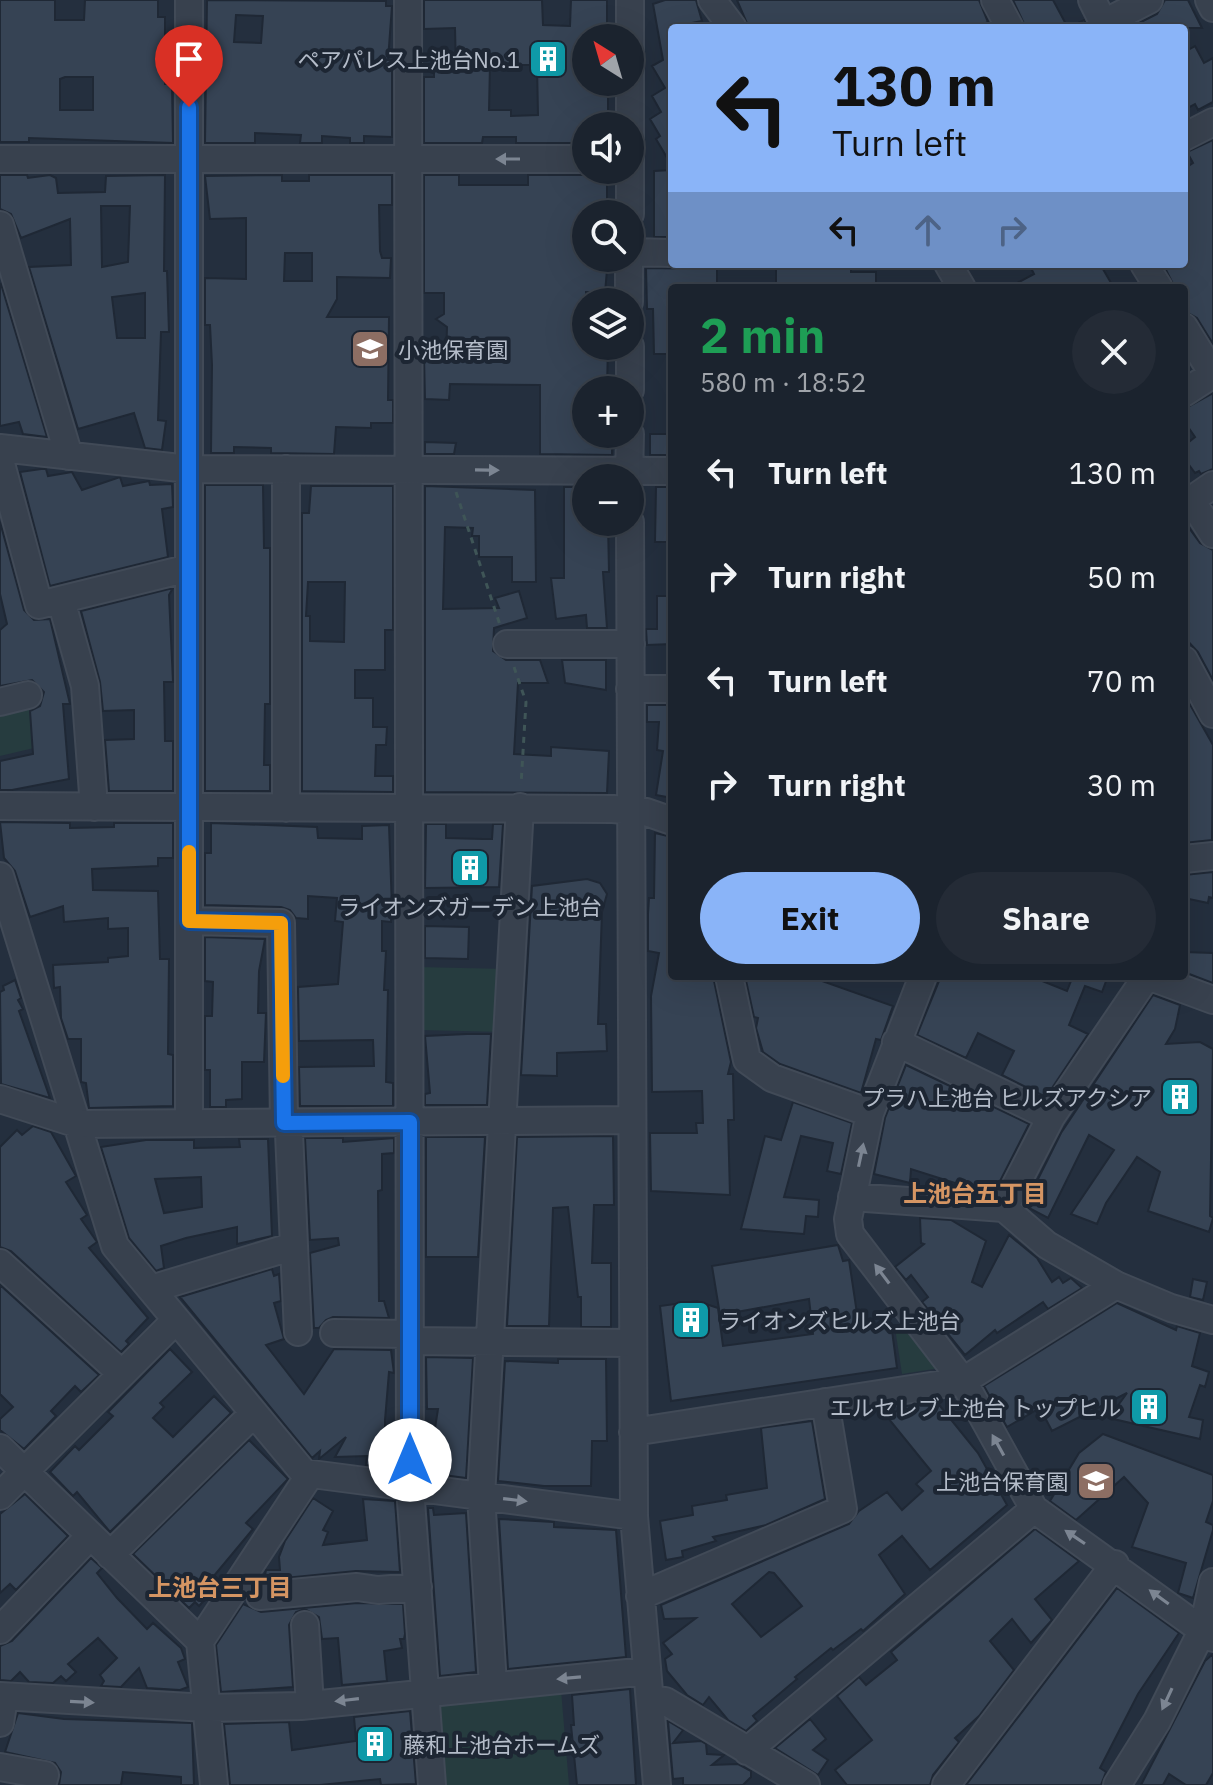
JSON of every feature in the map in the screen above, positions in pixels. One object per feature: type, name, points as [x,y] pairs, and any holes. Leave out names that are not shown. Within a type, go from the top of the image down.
[{"type":"street","points":[[189,0],[189,1123]]},
{"type":"street","points":[[408,0],[410,1488],[432,1785]]},
{"type":"street","points":[[630,0],[630,112]]},
{"type":"street","points":[[712,0],[730,24]]},
{"type":"street","points":[[995,0],[1008,24]]},
{"type":"street","points":[[1101,17],[1149,0]]},
{"type":"street","points":[[1209,0],[1213,8]]},
{"type":"street","points":[[1188,135],[1213,122]]},
{"type":"street","points":[[0,159],[572,159]]},
{"type":"street","points":[[0,225],[69,456]]},
{"type":"street","points":[[644,254],[668,253]]},
{"type":"street","points":[[1188,333],[1211,365],[1188,389]]},
{"type":"street","points":[[0,448],[189,469],[409,469],[572,473]]},
{"type":"street","points":[[0,460],[39,605],[189,568]]},
{"type":"street","points":[[286,469],[286,808]]},
{"type":"street","points":[[644,474],[668,471]]},
{"type":"street","points":[[1196,497],[1213,534]]},
{"type":"street","points":[[630,536],[630,1120],[634,1516],[657,1785]]},
{"type":"street","points":[[61,600],[85,686],[94,807]]},
{"type":"street","points":[[507,644],[631,644]]},
{"type":"street","points":[[1191,687],[1213,714]]},
{"type":"street","points":[[630,689],[668,689]]},
{"type":"street","points":[[0,702],[28,695]]},
{"type":"street","points":[[0,806],[520,807],[629,810],[668,820]]},
{"type":"street","points":[[493,1685],[481,1496],[520,807]]},
{"type":"street","points":[[1188,859],[1213,856]]},
{"type":"street","points":[[0,876],[115,1246],[309,1476],[634,1516]]},
{"type":"street","points":[[189,921],[281,923],[284,1123],[289,1133],[298,1332]]},
{"type":"street","points":[[730,980],[747,1060],[772,1078],[870,1113]]},
{"type":"street","points":[[921,980],[870,1113],[848,1219],[850,1234],[963,1381],[1034,1509],[1115,1564],[1208,1634]]},
{"type":"street","points":[[1004,1208],[1051,1117],[1144,980]]},
{"type":"street","points":[[1158,980],[1213,1000]]},
{"type":"street","points":[[896,1042],[1051,1117]]},
{"type":"street","points":[[0,1099],[78,1124],[630,1120]]},
{"type":"street","points":[[852,1197],[1004,1208],[1047,1245],[1116,1285],[1171,1308],[1213,1320]]},
{"type":"street","points":[[151,1289],[294,1246]]},
{"type":"street","points":[[0,1263],[122,1374]]},
{"type":"street","points":[[633,1432],[963,1381],[1116,1285]]},
{"type":"street","points":[[0,1496],[176,1320]]},
{"type":"street","points":[[334,1333],[490,1342],[632,1343]]},
{"type":"street","points":[[640,1596],[843,1509],[825,1402]]},
{"type":"street","points":[[110,1555],[254,1413]]},
{"type":"street","points":[[0,1448],[200,1641]]},
{"type":"street","points":[[214,1785],[200,1641],[309,1476]]},
{"type":"street","points":[[747,1751],[1034,1509]]},
{"type":"street","points":[[0,1630],[90,1536]]},
{"type":"street","points":[[946,1785],[1115,1564]]},
{"type":"street","points":[[1123,1783],[1208,1634],[1213,1582]]},
{"type":"street","points":[[260,1596],[357,1587],[378,1590],[418,1587]]},
{"type":"street","points":[[305,1625],[310,1705]]},
{"type":"street","points":[[1,1706],[207,1708],[310,1705],[647,1671]]},
{"type":"street","points":[[650,1700],[665,1701],[806,1785]]},
{"type":"street","points":[[0,1767],[45,1775],[42,1785]]},
{"type":"green space","points":[[31,701],[34,748],[0,756],[0,709]]},
{"type":"green space","points":[[417,967],[507,969],[504,1032],[418,1030]]},
{"type":"green space","points":[[904,1322],[940,1368],[902,1374],[895,1328]]},
{"type":"green space","points":[[561,1690],[569,1785],[441,1785],[434,1704]]},
{"type":"building","points":[[0,0],[55,0],[55,20],[84,20],[85,0],[158,0],[158,17],[165,17],[165,84],[172,84],[173,143],[29,138],[29,142],[0,142]],"holes":[[[93,77],[93,110],[60,110],[60,79]]]},
{"type":"building","points":[[207,0],[386,1],[386,6],[392,6],[388,60],[392,60],[392,137],[364,136],[364,143],[350,143],[350,138],[322,136],[322,143],[300,143],[301,135],[255,133],[255,143],[205,143]],"holes":[[[236,15],[263,16],[261,43],[234,42]]]},
{"type":"building","points":[[424,0],[542,0],[543,25],[570,26],[571,0],[607,0],[607,24],[572,24],[572,96],[608,96],[608,112],[572,112],[572,143],[516,143],[516,137],[483,137],[482,143],[424,143],[424,77],[434,77],[434,70],[456,70],[455,28],[424,29]],"holes":[[[490,65],[537,65],[538,115],[511,116],[511,110],[489,110]]]},
{"type":"building","points":[[665,0],[696,0],[702,21],[668,24],[668,159],[656,139],[660,136],[650,119],[661,112],[652,96],[665,88],[652,66],[663,60],[653,4]]},
{"type":"building","points":[[737,0],[979,0],[988,22],[983,24],[747,24]]},
{"type":"building","points":[[1013,0],[1053,0],[1066,24],[1024,24]]},
{"type":"building","points":[[1165,0],[1188,0],[1202,28],[1188,28],[1188,24],[1137,24],[1157,14]]},
{"type":"building","points":[[1195,46],[1204,63],[1213,58],[1213,102],[1198,110],[1195,104],[1188,108],[1188,50]]},
{"type":"building","points":[[1213,140],[1213,344],[1197,318],[1188,313],[1188,284],[1173,284],[1165,268],[1188,268],[1188,166],[1193,163],[1188,152]]},
{"type":"building","points":[[668,170],[668,237],[654,237],[654,171]]},
{"type":"building","points":[[0,175],[27,175],[28,178],[50,175],[56,178],[58,193],[105,192],[106,176],[165,175],[164,271],[167,271],[169,332],[161,332],[158,420],[166,421],[162,450],[145,448],[134,413],[78,429],[29,267],[71,265],[70,219],[21,238],[11,214],[0,209]],"holes":[[[101,206],[130,206],[128,262],[102,267]],[[145,293],[145,338],[117,338],[112,297]]]},
{"type":"building","points":[[282,175],[282,181],[309,181],[309,175],[392,175],[392,205],[379,205],[380,251],[382,258],[391,258],[390,278],[337,277],[337,299],[327,317],[389,317],[388,400],[393,400],[393,423],[371,423],[371,428],[336,427],[334,454],[271,453],[271,448],[234,447],[234,453],[211,453],[212,365],[210,325],[205,325],[205,278],[246,279],[246,218],[210,219],[205,176]],"holes":[[[285,253],[312,253],[312,281],[284,281]]]},
{"type":"building","points":[[424,175],[459,175],[459,185],[528,185],[528,175],[572,175],[572,184],[607,184],[607,200],[572,200],[572,272],[607,272],[605,288],[572,288],[572,360],[608,360],[607,376],[572,376],[572,448],[612,448],[612,455],[540,454],[540,385],[450,384],[449,400],[425,399],[424,357],[446,358],[447,327],[436,319],[444,314],[444,293],[424,293]]},
{"type":"building","points":[[646,268],[717,269],[717,284],[668,284],[668,354],[654,354],[653,309],[647,309]]},
{"type":"building","points":[[776,268],[851,268],[851,272],[876,272],[876,284],[776,284]]},
{"type":"building","points":[[1031,268],[1102,268],[1112,284],[1015,284],[1034,274]]},
{"type":"building","points":[[0,285],[47,437],[23,434],[19,422],[0,426]]},
{"type":"building","points":[[1213,393],[1213,469],[1201,474],[1199,471],[1195,473],[1188,463],[1188,443],[1195,437],[1188,427],[1188,407]]},
{"type":"building","points":[[650,434],[668,434],[668,455],[650,455]]},
{"type":"building","points":[[425,442],[456,443],[454,454],[425,454]]},
{"type":"building","points":[[46,469],[48,476],[72,472],[82,490],[120,477],[123,486],[149,481],[150,485],[172,484],[173,507],[162,509],[168,557],[50,586],[20,472]]},
{"type":"building","points":[[205,485],[263,485],[264,548],[270,548],[270,704],[265,704],[264,765],[270,765],[270,791],[205,791]]},
{"type":"building","points":[[311,486],[393,486],[393,630],[385,630],[385,670],[355,670],[355,698],[373,698],[373,727],[387,727],[386,745],[376,745],[375,776],[393,776],[393,792],[302,791],[302,513],[309,513]],"holes":[[[308,582],[345,582],[344,642],[310,641],[310,616],[306,616]]]},
{"type":"building","points":[[425,486],[535,490],[536,582],[512,582],[512,557],[479,557],[479,536],[472,536],[473,528],[445,527],[443,609],[499,608],[495,598],[519,591],[527,618],[494,628],[493,651],[506,660],[540,660],[548,683],[518,683],[514,754],[551,756],[551,747],[609,751],[607,793],[425,792]]},
{"type":"building","points":[[564,487],[572,487],[572,536],[608,536],[609,572],[603,572],[607,628],[587,628],[586,615],[556,619],[551,578],[564,578]]},
{"type":"building","points":[[656,487],[668,487],[668,542],[655,542]]},
{"type":"building","points":[[0,522],[24,610],[34,620],[50,619],[70,704],[63,704],[69,779],[12,790],[0,790],[0,761],[33,754],[30,711],[40,706],[44,692],[32,680],[0,686],[0,630],[7,624],[0,594]]},
{"type":"building","points":[[1188,526],[1200,543],[1213,550],[1213,680],[1198,652],[1188,641]]},
{"type":"building","points":[[173,588],[169,595],[173,682],[164,682],[165,741],[173,741],[173,791],[109,791],[105,740],[134,739],[134,710],[103,711],[100,682],[81,611]]},
{"type":"building","points":[[657,596],[668,596],[668,644],[647,645],[646,629],[657,629]]},
{"type":"building","points":[[562,660],[606,660],[606,690],[565,683]]},
{"type":"building","points":[[1188,701],[1213,745],[1212,840],[1188,843]]},
{"type":"building","points":[[647,705],[668,705],[668,797],[656,795],[663,751],[657,750],[659,722],[647,722]]},
{"type":"building","points":[[0,822],[70,823],[70,828],[114,827],[114,823],[173,823],[173,858],[158,858],[158,866],[92,869],[93,890],[158,891],[160,959],[169,959],[168,1054],[173,1055],[173,1106],[89,1108],[86,1083],[81,1082],[81,1039],[68,1039],[61,1018],[60,987],[54,988],[53,965],[108,962],[108,958],[128,956],[128,928],[108,929],[108,918],[64,922],[63,906],[30,917],[15,871],[4,858]]},
{"type":"building","points":[[211,823],[317,827],[318,838],[362,839],[362,826],[389,825],[392,908],[391,922],[382,921],[382,951],[386,951],[384,990],[388,990],[386,1082],[393,1083],[393,1106],[300,1106],[299,1067],[374,1066],[373,1040],[299,1041],[298,987],[338,984],[343,922],[335,921],[337,898],[308,896],[308,919],[296,918],[290,910],[281,907],[205,905],[205,853],[211,853]]},
{"type":"building","name":"ライオンズガーデン上池台","points":[[426,824],[446,824],[446,838],[492,839],[493,824],[503,824],[499,887],[425,888]]},
{"type":"building","points":[[655,833],[668,836],[668,980],[714,980],[731,1062],[728,1074],[733,1074],[734,1120],[728,1120],[730,1195],[651,1191],[650,1133],[697,1133],[696,1123],[703,1123],[702,1091],[652,1092],[651,996],[659,953],[648,951],[648,914],[649,898],[654,898]]},
{"type":"building","points":[[1213,872],[1213,898],[1209,897],[1208,903],[1188,899],[1188,875]]},
{"type":"building","points":[[587,879],[600,883],[607,894],[602,912],[598,1024],[606,1024],[607,1051],[557,1053],[557,1076],[521,1075],[532,886]]},
{"type":"building","points":[[425,926],[469,927],[468,959],[425,958]]},
{"type":"building","points":[[205,937],[265,939],[259,971],[258,1013],[266,1013],[264,1062],[242,1062],[242,1099],[226,1100],[226,1107],[210,1107],[210,1070],[205,1070],[205,1016],[212,1016],[213,982],[205,981]]},
{"type":"building","points":[[1188,952],[1213,953],[1213,983],[1188,974]]},
{"type":"building","points":[[15,980],[21,998],[18,1000],[23,1009],[19,1011],[50,1098],[1,1084],[0,992],[4,990],[3,986]]},
{"type":"building","points":[[746,980],[819,980],[893,1006],[881,1040],[876,1039],[861,1093],[780,1064],[763,1052],[756,1028],[758,1018],[754,1017]]},
{"type":"building","points":[[939,980],[1042,980],[1067,991],[1069,980],[1106,980],[1102,992],[1085,986],[1069,1025],[1088,1034],[1046,1097],[1002,1075],[1014,1051],[978,1033],[966,1058],[917,1035]]},
{"type":"building","points":[[1153,995],[1180,1005],[1175,1029],[1166,1044],[1200,1042],[1213,1049],[1210,1216],[1213,1218],[1209,1232],[1148,1211],[1160,1172],[1137,1157],[1106,1203],[1097,1224],[1071,1214],[1114,1150],[1089,1135],[1048,1218],[1027,1207],[1025,1205],[1061,1133]]},
{"type":"building","points":[[491,1034],[487,1105],[425,1105],[425,1094],[430,1093],[425,1036]]},
{"type":"building","points":[[906,1065],[1029,1124],[995,1191],[977,1190],[911,1169],[910,1183],[874,1174],[885,1118]]},
{"type":"building","points":[[793,1102],[852,1123],[841,1174],[827,1171],[833,1143],[801,1136],[784,1197],[819,1200],[818,1217],[806,1216],[804,1234],[741,1229],[765,1136],[781,1140]]},
{"type":"building","points":[[33,1126],[51,1132],[76,1176],[66,1182],[87,1215],[81,1219],[97,1242],[89,1248],[148,1318],[126,1341],[129,1344],[121,1352],[11,1251],[0,1247],[0,1147],[17,1130],[22,1135]]},
{"type":"building","points":[[613,1136],[614,1205],[594,1205],[592,1263],[611,1263],[611,1327],[581,1327],[581,1297],[578,1297],[568,1207],[553,1208],[549,1326],[507,1326],[517,1137]]},
{"type":"building","points":[[426,1137],[485,1137],[478,1257],[426,1257]]},
{"type":"building","points":[[305,1138],[343,1138],[343,1142],[394,1138],[394,1153],[382,1154],[382,1190],[378,1191],[379,1301],[384,1301],[389,1318],[333,1317],[319,1328],[314,1328],[310,1253],[339,1245],[338,1238],[310,1240]]},
{"type":"building","points":[[239,1139],[268,1139],[272,1236],[237,1244],[237,1227],[186,1238],[161,1246],[164,1268],[156,1271],[129,1238],[101,1147],[146,1140],[194,1140],[194,1148],[240,1147]],"holes":[[[201,1177],[202,1207],[164,1213],[155,1179]]]},
{"type":"building","points":[[920,1218],[951,1220],[986,1241],[972,1282],[982,1287],[1009,1235],[1037,1258],[1052,1282],[1059,1277],[1063,1283],[1071,1278],[1082,1288],[1048,1309],[1043,1302],[997,1333],[995,1330],[965,1355],[922,1302],[928,1297],[911,1275],[906,1280],[895,1267],[924,1244],[921,1243]]},
{"type":"building","name":"ライオンズヒルズ上池台","points":[[838,1245],[843,1261],[849,1260],[859,1327],[891,1323],[897,1368],[671,1401],[660,1306],[697,1301],[718,1308],[723,1346],[813,1334],[809,1299],[720,1315],[712,1266]]},
{"type":"building","points":[[272,1269],[274,1276],[279,1274],[281,1301],[274,1303],[284,1339],[266,1345],[304,1394],[334,1349],[391,1350],[394,1373],[389,1372],[385,1441],[394,1442],[391,1468],[366,1465],[367,1456],[335,1457],[346,1437],[319,1459],[320,1451],[312,1458],[180,1297]]},
{"type":"building","points":[[1193,1279],[1207,1282],[1203,1300],[1190,1297]]},
{"type":"building","points":[[0,1285],[99,1375],[81,1392],[75,1386],[51,1411],[56,1416],[24,1449],[0,1430],[0,1419],[13,1407],[0,1394]]},
{"type":"building","points":[[1117,1303],[1176,1330],[1177,1326],[1200,1333],[1192,1366],[1209,1372],[1205,1387],[1200,1385],[1189,1417],[1203,1420],[1200,1439],[1109,1418],[1127,1393],[1052,1431],[1040,1408],[1007,1427],[984,1386]]},
{"type":"building","points":[[170,1349],[192,1372],[160,1403],[164,1407],[153,1418],[173,1437],[214,1396],[231,1413],[110,1532],[77,1492],[73,1496],[50,1472],[75,1446],[79,1450],[113,1416],[108,1412]]},
{"type":"building","points":[[426,1357],[473,1358],[466,1478],[428,1473],[438,1409],[427,1409]]},
{"type":"building","points":[[558,1359],[606,1359],[607,1441],[592,1441],[591,1486],[544,1486],[498,1481],[505,1361],[558,1363]]},
{"type":"building","points":[[936,1401],[978,1453],[1007,1505],[930,1570],[902,1536],[879,1555],[905,1594],[863,1631],[861,1629],[833,1650],[831,1648],[795,1677],[797,1679],[753,1716],[757,1721],[746,1731],[728,1720],[709,1697],[703,1705],[687,1695],[667,1671],[665,1659],[672,1654],[663,1643],[696,1618],[664,1619],[661,1605],[849,1524],[859,1511],[887,1492],[902,1510],[923,1491],[916,1484],[931,1471],[888,1418],[902,1407]],"holes":[[[769,1572],[774,1573],[802,1606],[761,1637],[732,1604]]]},
{"type":"building","points":[[812,1421],[825,1499],[766,1525],[713,1537],[716,1541],[682,1551],[683,1557],[666,1560],[660,1521],[693,1515],[692,1506],[727,1500],[726,1495],[767,1488],[761,1428]]},
{"type":"building","points":[[1103,1434],[1213,1475],[1213,1501],[1206,1522],[1213,1525],[1213,1530],[1193,1598],[1178,1593],[1186,1563],[1132,1547],[1148,1503],[1124,1477],[1076,1520],[1050,1501],[1079,1453]]},
{"type":"building","points":[[249,1440],[288,1479],[246,1523],[253,1529],[203,1589],[209,1595],[199,1606],[195,1602],[189,1608],[133,1554]]},
{"type":"building","points":[[25,1494],[68,1536],[16,1590],[10,1584],[0,1593],[0,1514]]},
{"type":"building","points":[[313,1498],[333,1511],[323,1530],[328,1532],[323,1545],[367,1540],[363,1499],[395,1501],[400,1572],[356,1571],[264,1580],[266,1570],[280,1570],[279,1557],[285,1541]]},
{"type":"building","points":[[428,1508],[433,1508],[434,1515],[466,1513],[476,1672],[440,1676]]},
{"type":"building","points":[[499,1519],[554,1522],[554,1527],[616,1530],[626,1657],[508,1669]]},
{"type":"building","points":[[1035,1529],[1079,1561],[1035,1599],[1052,1620],[1031,1643],[1012,1619],[990,1641],[1014,1670],[979,1716],[955,1738],[959,1742],[933,1775],[930,1785],[847,1785],[835,1770],[872,1740],[837,1696],[859,1677],[866,1685],[897,1660],[891,1652]]},
{"type":"building","points":[[91,1558],[102,1568],[97,1573],[147,1629],[153,1623],[181,1648],[185,1659],[178,1662],[188,1687],[180,1690],[147,1688],[139,1668],[121,1687],[101,1686],[104,1681],[100,1675],[117,1658],[98,1638],[68,1664],[76,1672],[66,1681],[61,1676],[53,1683],[29,1682],[20,1672],[11,1681],[0,1680],[0,1646],[12,1641]]},
{"type":"building","points":[[1117,1588],[1179,1633],[1138,1694],[1100,1768],[1106,1772],[1101,1785],[966,1785]]},
{"type":"building","points":[[357,1603],[403,1604],[405,1634],[404,1639],[400,1639],[402,1648],[384,1651],[387,1681],[342,1685],[338,1638],[322,1639],[319,1617],[305,1609],[296,1612],[289,1625],[293,1687],[221,1692],[216,1645],[243,1604],[261,1612]]},
{"type":"building","points":[[1213,1654],[1213,1773],[1206,1785],[1186,1785],[1169,1774],[1163,1785],[1141,1785],[1205,1661]]},
{"type":"building","points":[[630,1689],[636,1785],[577,1785],[571,1725],[574,1725],[572,1695]]},
{"type":"building","points":[[410,1711],[416,1784],[381,1785],[380,1779],[320,1785],[230,1785],[224,1724],[289,1722],[292,1750],[356,1741],[354,1717]]},
{"type":"building","points":[[18,1713],[64,1719],[192,1723],[194,1785],[181,1785],[181,1777],[123,1772],[121,1785],[59,1785],[61,1772],[55,1763],[5,1752]]},
{"type":"building","points":[[810,1719],[826,1739],[813,1750],[828,1760],[818,1775],[775,1748]]},
{"type":"building","points":[[668,1721],[683,1730],[673,1743],[701,1741],[706,1744],[707,1754],[724,1755],[712,1765],[738,1764],[751,1771],[751,1777],[743,1785],[683,1785],[683,1778],[673,1779]]},
{"type":"slow traffic","points":[[189,852],[189,921],[281,923],[283,1076]]},
{"type":"place","name":"ペアパレス上池台No.1","points":[[548,59]]},
{"type":"place","name":"小池保育園","points":[[370,349]]},
{"type":"place","name":"ライオンズガーデン上池台","points":[[470,868]]},
{"type":"place","name":"プラハ上池台 ヒルズアクシア","points":[[1180,1097]]},
{"type":"place","name":"ライオンズヒルズ上池台","points":[[691,1320]]},
{"type":"place","name":"エルセレブ上池台 トップヒル","points":[[1149,1407]]},
{"type":"place","name":"上池台保育園","points":[[1096,1481]]},
{"type":"place","name":"藤和上池台ホームズ","points":[[375,1744]]},
{"type":"district","name":"上池台五丁目","points":[[975,1193]]},
{"type":"district","name":"上池台三丁目","points":[[220,1587]]},
{"type":"route","points":[[189,107],[189,921],[281,923],[284,1123],[410,1122],[410,1460]]}]
